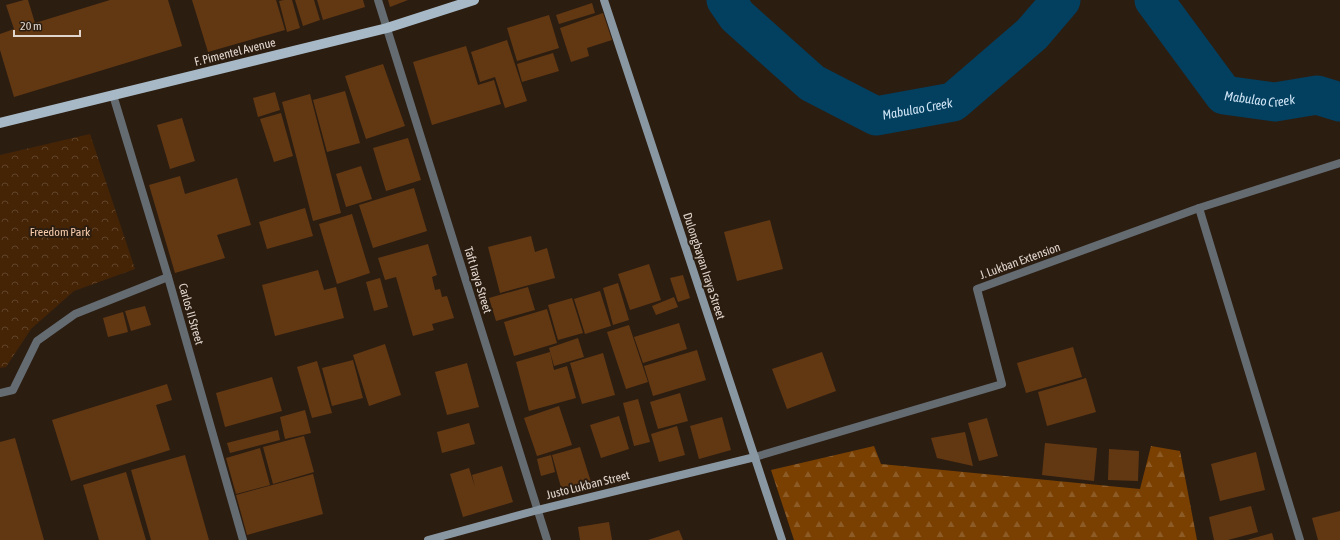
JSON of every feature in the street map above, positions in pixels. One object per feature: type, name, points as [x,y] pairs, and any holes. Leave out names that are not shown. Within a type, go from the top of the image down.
[{"type":"main road","name":"F. Pimentel Avenue","points":[[0,123],[387,28],[474,0]]},
{"type":"main road","name":"Dulongbayan Iraya Street","points":[[604,0],[782,540]]},
{"type":"main road","name":"Justo Lukban Street","points":[[428,540],[538,510],[754,457]]},
{"type":"street","name":"Taft Iraya Street","points":[[378,0],[547,540]]},
{"type":"street","name":"Carlos II Street","points":[[113,95],[168,277],[243,540]]},
{"type":"street","name":"J. Lukban Extension","points":[[754,457],[1002,384],[977,289],[1199,208],[1339,164]]},
{"type":"street","points":[[1199,208],[1300,540]]},
{"type":"street","points":[[0,393],[13,390],[37,341],[75,314],[168,277]]},
{"type":"green space","name":"Freedom Park","points":[[90,134],[135,269],[74,291],[31,329],[6,367],[0,368],[0,155]]},
{"type":"green space","points":[[874,446],[881,464],[1140,489],[1151,446],[1180,451],[1197,540],[794,540],[771,470]]},
{"type":"building","points":[[28,0],[35,23],[110,0],[168,0],[182,46],[14,97],[0,50],[0,34],[14,29],[6,5]]},
{"type":"building","points":[[192,0],[276,0],[285,30],[208,52]]},
{"type":"building","points":[[292,0],[300,28],[287,32],[279,1]]},
{"type":"building","points":[[295,0],[314,0],[320,20],[303,26]]},
{"type":"building","points":[[317,0],[363,0],[365,7],[323,20]]},
{"type":"building","points":[[388,0],[408,0],[390,7]]},
{"type":"building","points":[[592,3],[595,13],[559,24],[556,15]]},
{"type":"building","points":[[603,13],[612,40],[587,48],[589,56],[571,62],[560,28]]},
{"type":"building","points":[[549,15],[559,48],[517,61],[507,28]]},
{"type":"building","points":[[507,40],[527,101],[505,108],[495,77],[480,82],[471,52]]},
{"type":"building","points":[[466,46],[478,85],[494,80],[501,104],[432,125],[413,62]]},
{"type":"building","points":[[553,53],[559,71],[522,82],[517,64]]},
{"type":"building","points":[[383,64],[405,126],[366,139],[345,76]]},
{"type":"building","points":[[345,91],[360,143],[327,152],[313,100]]},
{"type":"building","points":[[275,92],[280,110],[258,117],[253,98]]},
{"type":"building","points":[[310,94],[341,213],[313,221],[282,102]]},
{"type":"building","points":[[281,113],[293,156],[274,162],[260,119]]},
{"type":"building","points":[[182,118],[195,161],[170,169],[157,125]]},
{"type":"building","points":[[408,138],[421,180],[386,191],[373,148]]},
{"type":"building","points":[[361,166],[372,199],[346,207],[336,174]]},
{"type":"building","points":[[180,176],[185,194],[237,178],[251,225],[217,235],[225,258],[175,273],[149,185]]},
{"type":"building","points":[[414,188],[427,231],[373,248],[359,205]]},
{"type":"building","points":[[305,208],[313,236],[267,249],[259,222]]},
{"type":"building","points":[[352,214],[370,273],[337,284],[319,224]]},
{"type":"building","points":[[770,220],[783,269],[737,281],[724,232]]},
{"type":"building","points":[[531,236],[535,252],[547,248],[555,278],[500,293],[488,247]]},
{"type":"building","points":[[428,244],[437,275],[432,277],[435,290],[440,289],[442,297],[447,296],[454,318],[432,324],[434,330],[413,336],[396,277],[385,280],[378,258]]},
{"type":"building","points":[[649,264],[661,300],[630,310],[618,274]]},
{"type":"building","points":[[318,270],[324,290],[336,287],[344,318],[275,336],[262,285]]},
{"type":"building","points":[[683,275],[690,298],[678,302],[670,278]]},
{"type":"building","points":[[380,278],[388,307],[374,311],[366,282]]},
{"type":"building","points":[[618,283],[629,320],[613,325],[603,288]]},
{"type":"building","points":[[528,287],[535,310],[496,321],[489,298]]},
{"type":"building","points":[[600,291],[611,326],[585,334],[574,299]]},
{"type":"building","points":[[674,297],[678,307],[656,315],[652,306]]},
{"type":"building","points":[[572,298],[583,333],[558,340],[548,305]]},
{"type":"building","points":[[145,306],[151,325],[131,331],[125,311]]},
{"type":"building","points":[[547,309],[557,343],[514,356],[504,322]]},
{"type":"building","points":[[123,312],[128,332],[108,337],[103,318]]},
{"type":"building","points":[[679,323],[687,349],[643,363],[634,337]]},
{"type":"building","points":[[629,325],[648,382],[626,389],[607,332]]},
{"type":"building","points":[[578,338],[584,357],[554,366],[549,348]]},
{"type":"building","points":[[385,344],[401,395],[369,406],[353,355]]},
{"type":"building","points":[[1073,347],[1082,377],[1026,393],[1017,363]]},
{"type":"building","points":[[697,350],[706,380],[653,396],[644,366]]},
{"type":"building","points":[[550,352],[554,370],[567,366],[576,398],[529,411],[516,362]]},
{"type":"building","points":[[822,352],[836,391],[787,409],[772,369]]},
{"type":"building","points":[[603,353],[615,395],[582,404],[570,363]]},
{"type":"building","points":[[353,360],[363,398],[332,406],[322,368]]},
{"type":"building","points":[[317,361],[332,413],[312,418],[297,367]]},
{"type":"building","points":[[467,363],[479,407],[447,415],[435,372]]},
{"type":"building","points":[[272,377],[282,411],[225,427],[216,393]]},
{"type":"building","points":[[1086,378],[1096,412],[1047,426],[1038,392]]},
{"type":"building","points":[[167,384],[172,400],[156,405],[170,450],[71,481],[52,420]]},
{"type":"building","points":[[680,393],[688,421],[658,429],[650,402]]},
{"type":"building","points":[[638,399],[650,442],[634,446],[623,403]]},
{"type":"building","points":[[559,406],[572,445],[537,456],[524,418]]},
{"type":"building","points":[[305,410],[311,433],[285,439],[280,417]]},
{"type":"building","points":[[619,416],[629,449],[601,458],[590,425]]},
{"type":"building","points":[[722,417],[731,450],[699,459],[690,426]]},
{"type":"building","points":[[987,418],[998,456],[979,461],[968,423]]},
{"type":"building","points":[[469,423],[475,444],[442,453],[437,432]]},
{"type":"building","points":[[677,426],[685,455],[659,462],[651,434]]},
{"type":"building","points":[[278,430],[280,440],[230,453],[227,443]]},
{"type":"building","points":[[965,432],[973,466],[937,458],[931,438]]},
{"type":"building","points":[[304,436],[314,472],[273,484],[263,447]]},
{"type":"building","points":[[15,438],[44,540],[0,540],[0,442]]},
{"type":"building","points":[[1045,443],[1097,448],[1094,481],[1042,475]]},
{"type":"building","points":[[580,447],[591,482],[562,491],[552,455]]},
{"type":"building","points":[[260,448],[270,485],[236,494],[226,458]]},
{"type":"building","points":[[1109,449],[1139,451],[1138,481],[1108,480]]},
{"type":"building","points":[[1256,452],[1265,490],[1220,501],[1211,464]]},
{"type":"building","points":[[185,455],[209,540],[151,540],[131,470]]},
{"type":"building","points":[[551,455],[555,472],[541,476],[537,459]]},
{"type":"building","points":[[502,466],[513,502],[463,517],[450,474],[469,468],[475,487],[472,475]]},
{"type":"building","points":[[126,472],[146,540],[99,540],[83,485]]},
{"type":"building","points":[[313,474],[323,514],[247,535],[236,495]]},
{"type":"building","points":[[1251,506],[1258,532],[1228,540],[1214,540],[1209,517]]},
{"type":"building","points":[[1340,511],[1340,540],[1318,540],[1312,518]]},
{"type":"building","points":[[609,522],[612,540],[580,540],[578,527]]},
{"type":"building","points":[[679,530],[683,540],[648,540]]},
{"type":"building","points":[[1272,533],[1274,540],[1247,540]]},
{"type":"waterway","name":"Mabulao Creek","points":[[726,0],[737,16],[812,83],[876,116],[953,102],[1032,34],[1061,0]]},
{"type":"waterway","name":"Mabulao Creek","points":[[1154,0],[1224,95],[1275,102],[1317,95],[1340,102]]}]
